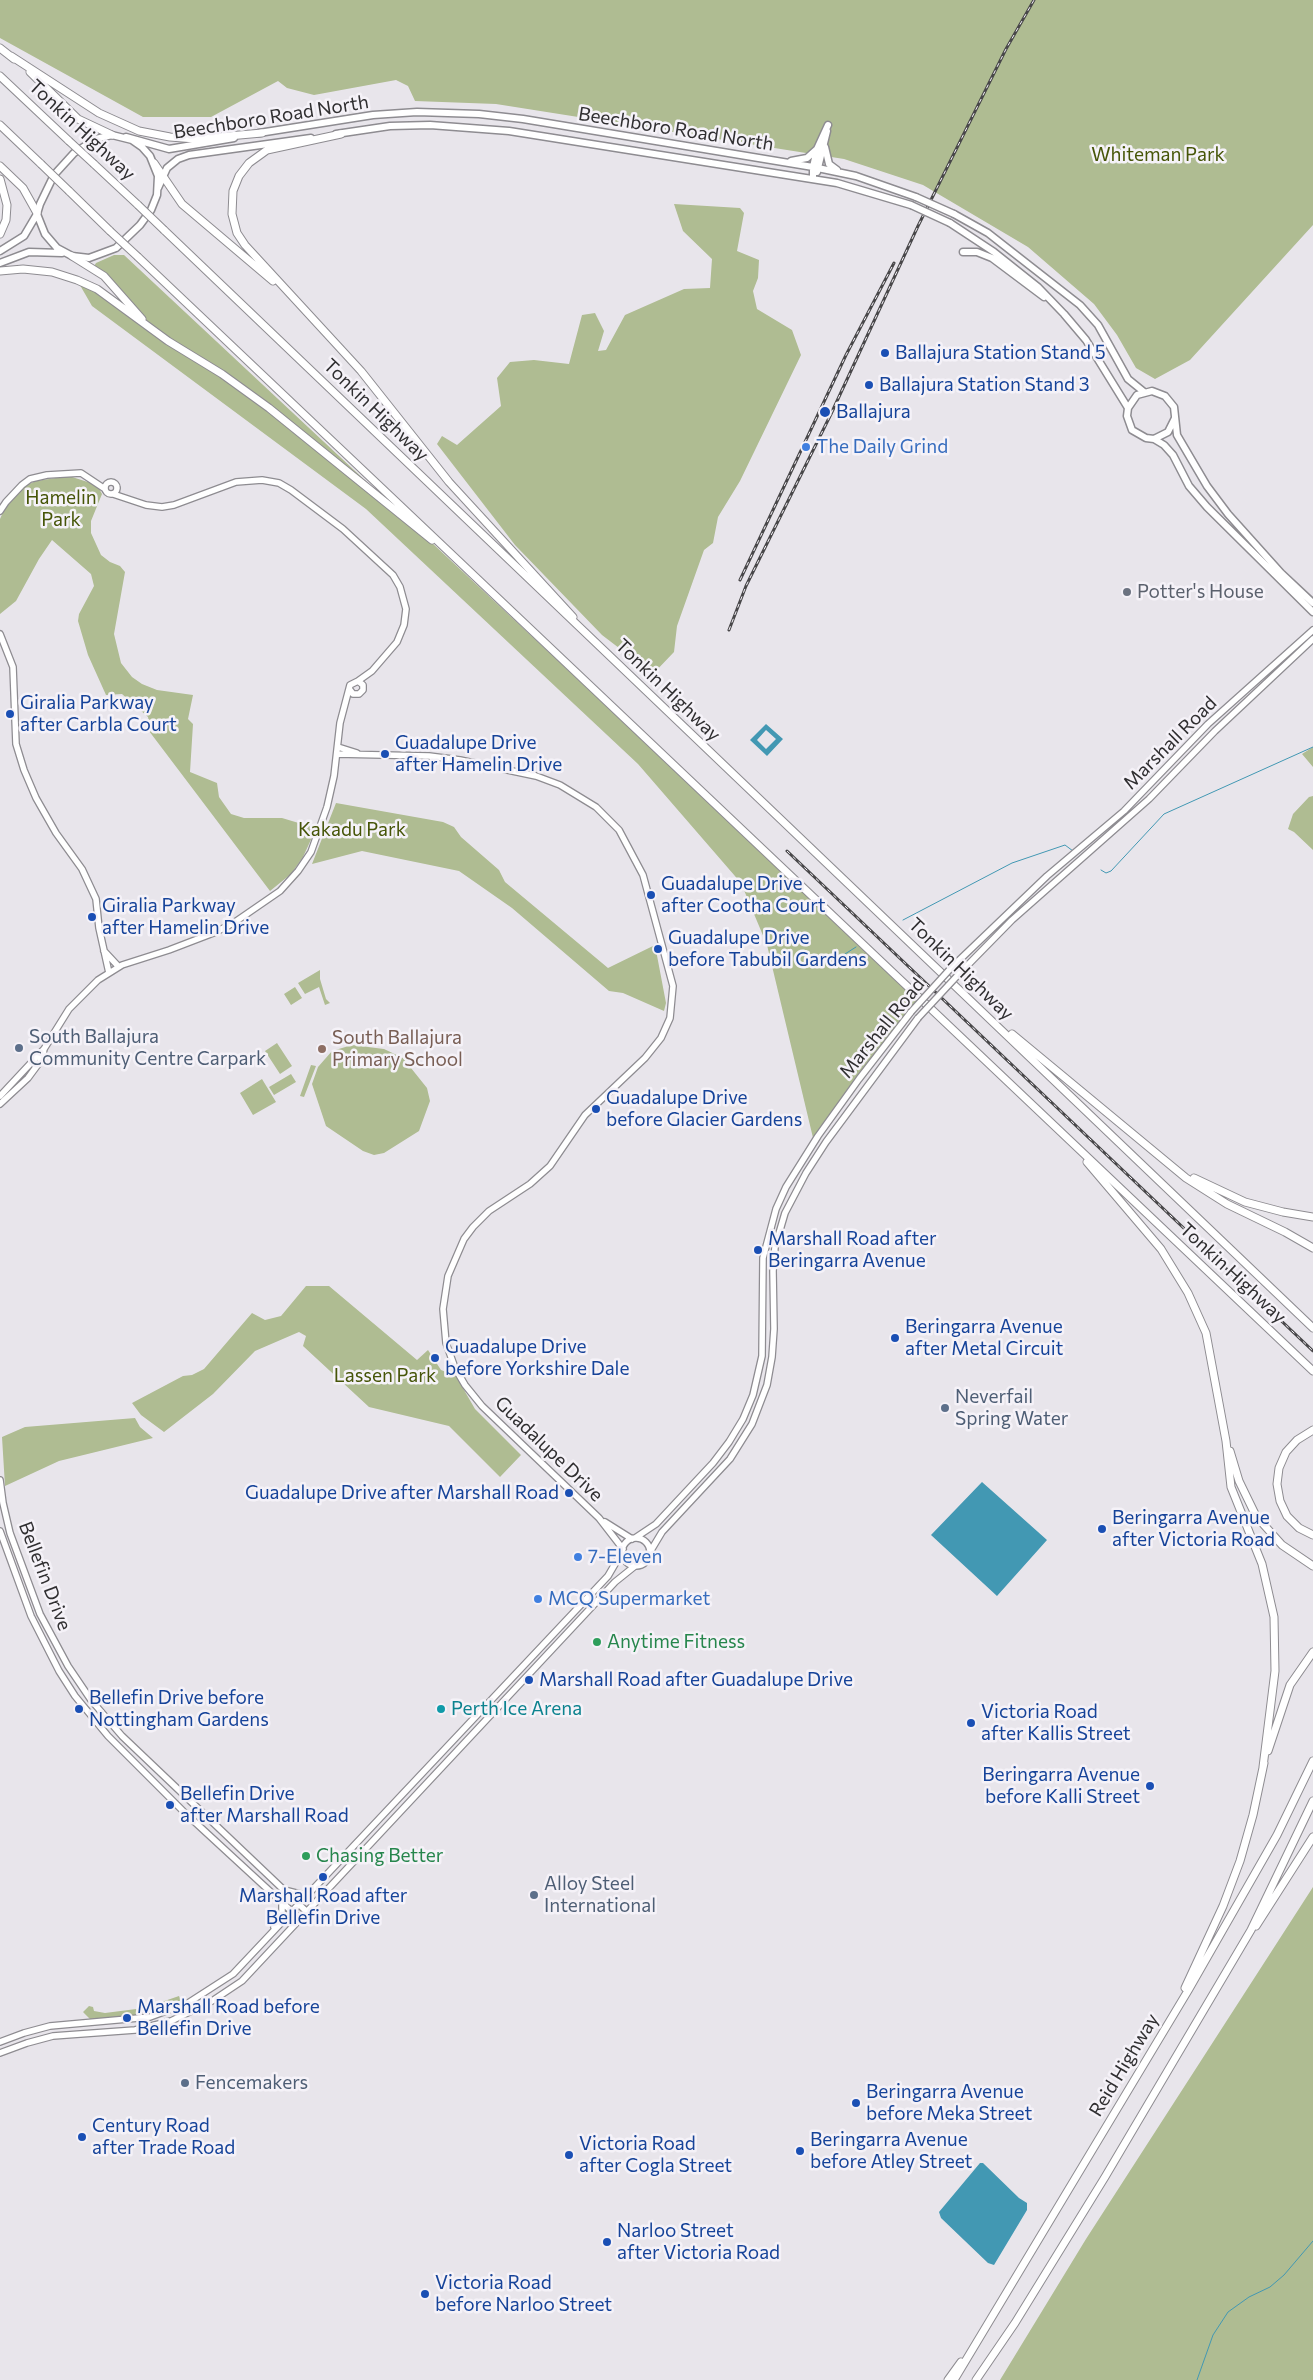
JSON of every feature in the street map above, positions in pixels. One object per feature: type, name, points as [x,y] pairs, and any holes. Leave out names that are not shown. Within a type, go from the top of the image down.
[{"type":"highway","points":[[0,48],[99,113],[139,131],[170,138],[195,139],[262,133]]},
{"type":"highway","points":[[11,56],[46,86],[78,119],[112,135]]},
{"type":"highway","name":"Tonkin Highway","points":[[0,76],[138,205],[1313,1328]]},
{"type":"highway","name":"Tonkin Highway","points":[[0,125],[1313,1371]]},
{"type":"highway","points":[[341,134],[266,150],[243,169],[233,191],[233,220],[241,240],[361,371],[438,470],[567,609],[599,647]]},
{"type":"highway","points":[[154,162],[162,177],[182,204],[244,255],[295,301]]},
{"type":"highway","points":[[0,166],[23,188],[37,214]]},
{"type":"highway","points":[[0,179],[7,205],[6,220],[0,234]]},
{"type":"highway","points":[[71,256],[104,276],[150,328]]},
{"type":"highway","points":[[0,271],[36,270],[77,280],[97,289],[150,328],[222,374],[269,408],[466,568]]},
{"type":"highway","points":[[967,998],[1160,1156],[1215,1197],[1238,1211],[1285,1232],[1313,1248]]},
{"type":"highway","points":[[944,1022],[1087,1163],[1144,1228],[1175,1270],[1188,1292],[1206,1333],[1226,1441],[1231,1487],[1262,1564],[1274,1617],[1275,1671],[1263,1767]]},
{"type":"highway","points":[[1160,1156],[1192,1178],[1227,1195],[1264,1208],[1313,1217]]},
{"type":"highway","points":[[1313,1430],[1297,1440],[1286,1452],[1279,1468],[1277,1484],[1280,1501],[1288,1516],[1299,1528],[1313,1535]]},
{"type":"highway","points":[[1226,1441],[1239,1481],[1256,1516],[1282,1545],[1313,1566]]},
{"type":"highway","points":[[1102,2134],[1186,1986],[1223,1906],[1247,1838],[1263,1767],[1284,1698],[1297,1672],[1313,1652]]},
{"type":"highway","name":"Reid Highway","points":[[954,2380],[993,2318],[1259,1868],[1313,1761]]},
{"type":"highway","name":"Reid Highway","points":[[976,2380],[1015,2323],[1105,2177],[1251,1930],[1313,1801]]},
{"type":"highway","points":[[1207,2002],[1313,1838]]},
{"type":"highway","points":[[948,2380],[993,2318]]},
{"type":"highway","points":[[981,2380],[1015,2323]]},
{"type":"main road","name":"Beechboro Road North","points":[[126,137],[152,145],[176,148],[373,115],[433,112],[505,117],[782,162],[847,175],[916,197],[954,214],[988,233],[1080,305],[1098,325],[1128,379],[1144,392]]},
{"type":"main road","name":"Beechboro Road North","points":[[158,188],[162,177],[175,161],[189,155],[390,126],[430,125],[509,131],[852,186],[911,205],[950,223],[994,252],[1038,287],[1086,340],[1128,408]]},
{"type":"main road","points":[[814,179],[817,149],[828,125],[825,146],[816,168]]},
{"type":"main road","points":[[593,132],[612,140],[610,145],[603,147]]},
{"type":"main road","points":[[0,251],[24,236],[37,214],[46,187],[67,160],[90,142],[112,135],[126,137],[142,147],[154,162],[158,176],[158,188],[154,203],[134,232],[116,248],[90,258],[71,256],[53,251],[29,252],[0,263]]},
{"type":"main road","points":[[825,146],[831,167],[847,175]]},
{"type":"main road","points":[[782,162],[807,158],[817,149]]},
{"type":"main road","points":[[37,214],[48,238],[57,248],[71,256]]},
{"type":"main road","points":[[964,252],[977,252],[992,258],[1064,314]]},
{"type":"main road","points":[[1313,603],[1281,573],[1228,514],[1207,486],[1177,435],[1174,407],[1165,396],[1152,391],[1144,392],[1137,396],[1128,408],[1128,424],[1132,430],[1164,445],[1173,455],[1190,486],[1207,507],[1313,612]]},
{"type":"main road","points":[[1154,439],[1168,432],[1175,418]]},
{"type":"main road","points":[[0,511],[15,491],[30,479],[64,472],[81,473],[94,480],[108,494],[146,504],[162,506],[174,505],[247,480],[270,481],[291,490],[343,529],[382,564],[393,575],[400,587],[406,609],[404,625],[398,642],[360,683],[352,683],[340,723],[331,794],[318,836],[305,863],[280,891],[248,914],[216,932],[118,966],[76,1000],[44,1049],[0,1096]]},
{"type":"main road","points":[[94,480],[114,483],[128,498]]},
{"type":"main road","points":[[105,489],[109,482]]},
{"type":"main road","points":[[113,494],[117,487]]},
{"type":"main road","name":"Marshall Road","points":[[634,1538],[656,1524],[713,1463],[729,1442],[742,1419],[753,1394],[761,1362],[764,1330],[763,1258],[768,1233],[778,1204],[798,1168],[822,1130],[859,1079],[911,1012],[951,968],[1047,876],[1124,811],[1208,724],[1313,630]]},
{"type":"main road","points":[[0,634],[13,667],[16,744],[24,770],[36,798],[89,881],[96,898],[99,928],[109,973]]},
{"type":"main road","name":"Marshall Road","points":[[650,1552],[662,1532],[730,1459],[752,1424],[764,1394],[772,1357],[774,1329],[772,1271],[777,1242],[785,1213],[806,1173],[826,1142],[918,1018],[958,975],[1012,920],[1149,799],[1221,725],[1313,639]]},
{"type":"main road","points":[[345,708],[355,695],[362,692],[360,683]]},
{"type":"main road","points":[[350,690],[355,695]]},
{"type":"main road","name":"Guadalupe Drive","points":[[338,747],[375,756],[429,756],[460,760],[536,776],[560,785],[596,807],[620,830],[643,875],[672,986],[670,1018],[661,1038],[645,1058],[585,1115],[550,1166],[530,1184],[489,1211],[473,1227],[464,1239],[448,1276],[443,1309],[446,1343],[455,1368],[465,1386],[482,1406],[599,1518],[623,1551]]},
{"type":"main road","name":"Guadalupe Drive","points":[[337,754],[357,753]]},
{"type":"main road","points":[[104,951],[118,966]]},
{"type":"main road","points":[[0,1104],[28,1078],[42,1059],[44,1049]]},
{"type":"main road","name":"Bellefin Drive","points":[[0,1480],[2,1503],[10,1533],[40,1614],[82,1687],[122,1736],[307,1912]]},
{"type":"main road","name":"Guadalupe Drive","points":[[599,1518],[634,1538]]},
{"type":"main road","name":"Bellefin Drive","points":[[0,1532],[31,1616],[54,1663],[75,1696],[108,1736],[185,1813],[300,1919]]},
{"type":"main road","points":[[0,2042],[24,2032],[50,2026],[150,2017],[171,2010],[206,1993],[233,1974],[608,1576],[626,1543],[634,1538],[646,1542],[650,1552],[645,1563],[635,1566],[615,1582],[242,1981],[198,2008],[172,2021],[152,2027],[79,2033],[26,2043],[0,2053]]},
{"type":"main road","points":[[623,1551],[626,1561],[635,1566]]},
{"type":"main road","points":[[281,1888],[304,1895],[311,1893]]},
{"type":"main road","points":[[244,1963],[256,1946],[278,1922],[282,1912],[282,1902]]},
{"type":"main road","points":[[79,2024],[79,2033]]},
{"type":"green space","name":"Whiteman Park","points":[[0,0],[1313,0],[1313,225],[1190,360],[1155,379],[1136,368],[1117,335],[1094,304],[1028,247],[923,185],[844,159],[496,104],[415,101],[408,86],[396,80],[314,95],[287,88],[278,81],[211,117],[143,117],[0,38]]},
{"type":"green space","points":[[674,204],[740,208],[744,213],[737,251],[759,260],[758,278],[753,291],[757,309],[792,330],[801,355],[740,481],[718,517],[713,543],[704,550],[677,626],[674,652],[653,674],[602,635],[515,545],[437,444],[442,436],[457,445],[501,406],[497,378],[510,362],[534,360],[569,364],[582,315],[595,313],[604,331],[598,351],[606,350],[625,315],[684,289],[710,288],[712,259],[683,231]]},
{"type":"green space","points":[[114,255],[124,255],[922,1001],[814,1142],[767,945],[741,883],[638,764],[366,509],[92,306],[77,280],[148,327],[93,268],[96,263]]},
{"type":"green space","name":"Hamelin Park","points":[[69,476],[97,485],[102,494],[91,521],[91,533],[101,555],[110,562],[120,566],[125,572],[114,634],[121,663],[132,677],[142,684],[157,690],[193,695],[188,719],[193,724],[190,772],[217,783],[219,797],[231,814],[244,818],[282,818],[312,827],[314,833],[303,857],[291,874],[270,891],[146,727],[149,722],[148,717],[122,694],[106,695],[88,655],[78,621],[79,614],[94,586],[91,574],[52,540],[39,559],[16,601],[0,614],[0,519],[8,501],[23,487],[36,481]]},
{"type":"green space","points":[[1313,747],[1313,767],[1302,754]]},
{"type":"green space","points":[[1313,796],[1313,850],[1294,832],[1288,829],[1293,814],[1309,797]]},
{"type":"green space","name":"Kakadu Park","points":[[336,803],[443,822],[454,827],[461,837],[499,870],[505,882],[608,968],[655,945],[666,1003],[664,1011],[623,993],[609,991],[512,908],[459,871],[362,851],[312,864]]},
{"type":"green space","points":[[320,970],[320,979],[326,999],[330,1003],[325,1005],[319,987],[305,994],[298,983]]},
{"type":"green space","points":[[295,987],[302,998],[291,1005],[284,994]]},
{"type":"green space","points":[[277,1043],[292,1066],[280,1074],[265,1051]]},
{"type":"green space","points":[[352,1045],[384,1049],[403,1058],[427,1088],[430,1101],[419,1131],[384,1153],[374,1155],[363,1151],[326,1126],[312,1084],[318,1067],[332,1051]]},
{"type":"green space","points":[[311,1065],[316,1066],[304,1097],[300,1096]]},
{"type":"green space","points":[[291,1074],[296,1082],[274,1095],[269,1087]]},
{"type":"green space","points":[[262,1079],[276,1102],[253,1115],[240,1093]]},
{"type":"green space","name":"Lassen Park","points":[[306,1286],[329,1286],[417,1360],[428,1350],[441,1370],[456,1376],[475,1409],[521,1455],[500,1477],[449,1426],[369,1407],[303,1346],[306,1336],[299,1332],[255,1351],[213,1394],[164,1432],[141,1415],[132,1403],[183,1376],[192,1375],[204,1369],[252,1313],[265,1320],[281,1316]]},
{"type":"green space","points":[[135,1418],[140,1427],[153,1438],[59,1461],[5,1486],[2,1437],[25,1427]]},
{"type":"green space","points":[[1313,1887],[1313,2380],[1000,2380],[1086,2239]]},
{"type":"green space","points":[[179,1996],[181,2002],[129,2017],[90,2019],[83,2012],[89,2006],[93,2007],[94,2011],[105,2013],[144,2008]]},
{"type":"water","points":[[766,724],[783,739],[767,756],[750,740]],"holes":[[[766,730],[776,739],[766,749],[757,740]]]},
{"type":"water","points":[[982,1482],[1047,1540],[997,1596],[931,1535]]},
{"type":"water","points":[[980,2163],[983,2163],[1019,2198],[1027,2203],[1027,2210],[994,2265],[988,2263],[941,2218],[939,2212]]},
{"type":"waterway","points":[[1101,870],[1106,873],[1111,871],[1164,814],[1313,747]]},
{"type":"waterway","points":[[903,920],[1012,863],[1065,845],[1073,851]]},
{"type":"waterway","points":[[845,954],[856,947]]},
{"type":"waterway","points":[[1197,2380],[1213,2335],[1228,2312],[1249,2297],[1270,2287],[1284,2275],[1313,2241]]},
{"type":"railway","points":[[729,630],[746,586],[831,414],[918,226],[1006,49],[1034,0]]},
{"type":"railway","points":[[740,580],[846,355],[894,263]]},
{"type":"railway","points":[[787,851],[1313,1351]]},
{"type":"place","name":"Ballajura Station Stand 5","points":[[885,353]]},
{"type":"place","name":"Ballajura Station Stand 3","points":[[869,385]]},
{"type":"place","name":"Ballajura","points":[[825,412]]},
{"type":"place","name":"The Daily Grind","points":[[806,447]]},
{"type":"place","name":"Potter's House","points":[[1127,592]]},
{"type":"place","name":"Giralia Parkway after Carbla Court","points":[[10,714]]},
{"type":"place","name":"Guadalupe Drive after Hamelin Drive","points":[[385,754]]},
{"type":"place","name":"Guadalupe Drive after Cootha Court","points":[[651,895]]},
{"type":"place","name":"Giralia Parkway after Hamelin Drive","points":[[92,917]]},
{"type":"place","name":"Guadalupe Drive before Tabubil Gardens","points":[[658,949]]},
{"type":"place","name":"South Ballajura Community Centre Carpark","points":[[19,1048]]},
{"type":"place","name":"South Ballajura Primary School","points":[[322,1049]]},
{"type":"place","name":"Guadalupe Drive before Glacier Gardens","points":[[596,1109]]},
{"type":"place","name":"Marshall Road after Beringarra Avenue","points":[[758,1250]]},
{"type":"place","name":"Beringarra Avenue after Metal Circuit","points":[[895,1338]]},
{"type":"place","name":"Guadalupe Drive before Yorkshire Dale","points":[[435,1358]]},
{"type":"place","name":"Neverfail Spring Water","points":[[945,1408]]},
{"type":"place","name":"Guadalupe Drive after Marshall Road","points":[[569,1493]]},
{"type":"place","name":"Beringarra Avenue after Victoria Road","points":[[1102,1529]]},
{"type":"place","name":"7-Eleven","points":[[578,1557]]},
{"type":"place","name":"MCQ Supermarket","points":[[538,1599]]},
{"type":"place","name":"Anytime Fitness","points":[[597,1642]]},
{"type":"place","name":"Marshall Road after Guadalupe Drive","points":[[529,1680]]},
{"type":"place","name":"Bellefin Drive before Nottingham Gardens","points":[[79,1709]]},
{"type":"place","name":"Perth Ice Arena","points":[[441,1709]]},
{"type":"place","name":"Victoria Road after Kallis Street","points":[[971,1723]]},
{"type":"place","name":"Beringarra Avenue before Kalli Street","points":[[1150,1786]]},
{"type":"place","name":"Bellefin Drive after Marshall Road","points":[[170,1805]]},
{"type":"place","name":"Chasing Better","points":[[306,1856]]},
{"type":"place","name":"Marshall Road after Bellefin Drive","points":[[323,1877]]},
{"type":"place","name":"Alloy Steel International","points":[[534,1895]]},
{"type":"place","name":"Marshall Road before Bellefin Drive","points":[[127,2018]]},
{"type":"place","name":"Fencemakers","points":[[185,2083]]},
{"type":"place","name":"Beringarra Avenue before Meka Street","points":[[856,2103]]},
{"type":"place","name":"Century Road after Trade Road","points":[[82,2137]]},
{"type":"place","name":"Beringarra Avenue before Atley Street","points":[[800,2151]]},
{"type":"place","name":"Victoria Road after Cogla Street","points":[[569,2155]]},
{"type":"place","name":"Narloo Street after Victoria Road","points":[[607,2242]]},
{"type":"place","name":"Victoria Road before Narloo Street","points":[[425,2294]]}]
